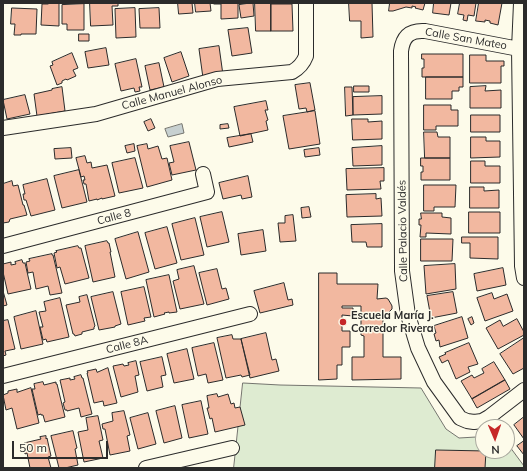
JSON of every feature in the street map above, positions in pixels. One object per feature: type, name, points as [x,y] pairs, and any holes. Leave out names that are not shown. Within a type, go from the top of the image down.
[{"type":"street","name":"Calle Manuel Alonso","points":[[3,128],[96,114],[217,80],[292,72],[303,63],[306,56],[306,3]]},
{"type":"street","points":[[521,3],[519,48],[522,266],[524,278]]},
{"type":"street","name":"Calle San Mateo","points":[[401,51],[404,40],[408,35],[419,30],[519,48]]},
{"type":"street","name":"Calle Palacio Valdés","points":[[401,51],[402,271],[408,315],[418,348],[434,382],[460,418],[467,421],[482,421],[524,390]]},
{"type":"street","name":"Calle 8","points":[[3,246],[207,192],[203,174]]},
{"type":"street","name":"Calle 8A","points":[[3,376],[250,314]]},
{"type":"street","points":[[146,468],[232,448]]},
{"type":"green space","points":[[243,383],[421,388],[446,429],[459,438],[475,437],[475,459],[515,459],[515,454],[524,466],[524,468],[234,468]]},
{"type":"shaded area","points":[[182,124],[184,133],[168,137],[165,129]]},
{"type":"building","points":[[59,3],[59,26],[41,25],[42,4]]},
{"type":"building","points":[[90,3],[118,3],[118,6],[112,6],[113,25],[91,26]]},
{"type":"building","points":[[178,3],[192,3],[193,13],[179,14]]},
{"type":"building","points":[[195,3],[210,3],[211,11],[196,12]]},
{"type":"building","points":[[214,3],[238,3],[238,18],[221,19],[221,4]]},
{"type":"building","points":[[253,3],[254,16],[241,18],[239,5]]},
{"type":"building","points":[[255,3],[271,3],[271,31],[256,31]]},
{"type":"building","points":[[349,3],[372,3],[373,37],[361,38],[361,21],[350,21]]},
{"type":"building","points":[[390,3],[425,3],[423,10],[412,6],[412,8],[406,7],[389,11]]},
{"type":"building","points":[[434,3],[451,3],[449,15],[433,13]]},
{"type":"building","points":[[460,3],[476,3],[474,16],[468,15],[467,21],[463,20],[464,15],[458,14]]},
{"type":"building","points":[[479,3],[502,3],[498,25],[485,20],[485,22],[476,21]]},
{"type":"building","points":[[84,4],[84,30],[67,30],[67,24],[62,24],[62,5]]},
{"type":"building","points":[[271,4],[292,4],[293,31],[271,31]]},
{"type":"building","points":[[12,8],[37,9],[36,34],[14,35],[15,24],[11,24]]},
{"type":"building","points":[[135,8],[136,37],[116,38],[115,9]]},
{"type":"building","points":[[159,8],[160,28],[140,28],[139,9]]},
{"type":"building","points":[[248,28],[252,53],[232,56],[228,30]]},
{"type":"building","points":[[79,34],[89,34],[89,41],[79,41]]},
{"type":"building","points":[[219,46],[223,75],[203,78],[199,49]]},
{"type":"building","points":[[106,48],[109,65],[88,68],[85,52]]},
{"type":"building","points":[[181,52],[189,76],[172,82],[164,58]]},
{"type":"building","points":[[72,53],[78,68],[73,70],[76,76],[67,80],[66,79],[57,85],[50,66],[53,65],[52,62]]},
{"type":"building","points":[[422,54],[463,54],[463,77],[422,77],[424,59],[422,59]]},
{"type":"building","points":[[470,55],[486,55],[486,61],[504,61],[504,66],[501,66],[501,83],[470,83]]},
{"type":"building","points":[[136,59],[142,87],[139,87],[140,91],[135,92],[134,88],[121,91],[115,64]]},
{"type":"building","points":[[159,63],[164,87],[150,90],[145,66]]},
{"type":"building","points":[[426,77],[463,77],[463,87],[459,87],[459,91],[452,91],[452,99],[426,99]]},
{"type":"building","points":[[310,83],[315,110],[307,112],[306,108],[299,109],[295,85]]},
{"type":"building","points":[[354,86],[369,86],[369,92],[354,92]]},
{"type":"building","points":[[486,86],[485,91],[501,90],[501,108],[470,108],[470,87]]},
{"type":"building","points":[[62,87],[65,111],[37,116],[34,94]]},
{"type":"building","points":[[345,87],[352,87],[353,115],[346,116]]},
{"type":"building","points":[[25,95],[30,114],[7,119],[3,100]]},
{"type":"building","points":[[382,96],[382,114],[353,115],[353,97]]},
{"type":"building","points":[[266,101],[268,110],[265,110],[268,120],[266,121],[268,130],[240,136],[234,107]]},
{"type":"building","points":[[424,105],[451,105],[451,110],[458,110],[458,126],[436,126],[436,130],[424,130]]},
{"type":"building","points":[[315,111],[320,144],[289,149],[283,116]]},
{"type":"building","points":[[471,115],[500,115],[500,132],[471,132]]},
{"type":"building","points":[[151,119],[155,128],[148,131],[144,122]]},
{"type":"building","points":[[352,119],[368,119],[368,122],[382,121],[382,139],[353,140]]},
{"type":"building","points":[[228,124],[229,128],[220,129],[220,125]]},
{"type":"building","points":[[424,132],[437,132],[438,137],[450,137],[450,158],[425,158]]},
{"type":"building","points":[[251,134],[253,142],[229,147],[227,138]]},
{"type":"building","points":[[471,137],[486,137],[486,141],[500,141],[500,157],[471,158]]},
{"type":"building","points":[[189,142],[196,170],[172,175],[169,163],[174,162],[170,146]]},
{"type":"building","points":[[134,144],[135,151],[127,153],[125,146]]},
{"type":"building","points":[[147,144],[148,149],[158,146],[162,159],[167,158],[172,180],[147,187],[137,146]]},
{"type":"building","points":[[382,146],[382,165],[353,166],[352,148]]},
{"type":"building","points":[[71,148],[72,158],[55,159],[54,149]]},
{"type":"building","points":[[319,148],[320,155],[305,157],[304,150]]},
{"type":"building","points":[[85,156],[87,163],[91,162],[92,168],[107,165],[115,196],[89,201],[86,184],[84,184],[83,180],[85,180],[84,176],[81,177],[76,158]]},
{"type":"building","points":[[135,158],[143,188],[119,193],[112,163]]},
{"type":"building","points":[[421,158],[450,158],[450,180],[421,180],[423,166],[421,166]]},
{"type":"building","points":[[471,161],[485,161],[485,166],[500,166],[500,183],[471,183]]},
{"type":"building","points":[[384,168],[384,181],[380,181],[381,189],[347,190],[346,169]]},
{"type":"building","points":[[79,170],[87,202],[62,208],[54,176]]},
{"type":"building","points":[[248,176],[252,197],[242,199],[241,195],[223,199],[219,183]]},
{"type":"building","points":[[47,179],[55,210],[31,216],[26,200],[24,200],[23,194],[25,194],[23,185]]},
{"type":"building","points":[[12,181],[13,186],[18,185],[27,215],[10,219],[9,222],[3,223],[3,184]]},
{"type":"building","points":[[424,185],[456,185],[455,207],[434,207],[434,211],[424,211]]},
{"type":"building","points":[[470,187],[484,187],[484,191],[499,190],[499,208],[470,208]]},
{"type":"building","points":[[376,194],[376,199],[381,198],[382,216],[347,217],[346,195]]},
{"type":"building","points":[[309,207],[311,217],[302,218],[301,208]]},
{"type":"building","points":[[222,212],[229,242],[207,247],[200,217]]},
{"type":"building","points":[[469,212],[500,212],[500,233],[469,233]]},
{"type":"building","points":[[421,213],[442,213],[442,217],[451,218],[451,234],[426,233],[426,237],[420,237],[421,225],[419,225],[419,219],[421,219]]},
{"type":"building","points":[[293,215],[296,241],[280,242],[278,223],[285,223],[285,216]]},
{"type":"building","points":[[195,218],[204,255],[181,260],[172,224]]},
{"type":"building","points":[[382,224],[382,247],[367,247],[366,242],[352,242],[351,225]]},
{"type":"building","points":[[167,227],[177,263],[155,269],[145,233]]},
{"type":"building","points":[[263,230],[266,251],[241,255],[238,234]]},
{"type":"building","points":[[138,232],[149,272],[126,279],[115,239]]},
{"type":"building","points":[[462,237],[498,237],[498,259],[470,258],[470,243],[462,243]]},
{"type":"building","points":[[421,239],[453,239],[452,261],[421,261]]},
{"type":"building","points":[[107,241],[111,252],[115,277],[93,282],[85,246]]},
{"type":"building","points":[[78,246],[81,248],[89,278],[65,284],[60,267],[57,268],[54,253],[57,252],[56,251]]},
{"type":"building","points":[[52,254],[62,293],[50,295],[48,286],[36,289],[33,272],[28,273],[26,262],[30,261],[29,259]]},
{"type":"building","points":[[22,260],[23,263],[25,263],[31,289],[8,294],[3,272],[3,264],[11,262],[11,265],[16,264],[15,262]]},
{"type":"building","points":[[455,264],[456,289],[426,294],[424,266]]},
{"type":"building","points":[[194,266],[204,304],[180,309],[173,281],[179,279],[177,270]]},
{"type":"building","points":[[503,268],[506,285],[477,291],[474,274]]},
{"type":"building","points":[[217,269],[222,289],[226,288],[229,299],[207,305],[199,273]]},
{"type":"building","points":[[319,273],[337,273],[337,284],[378,284],[377,299],[386,298],[392,306],[392,309],[388,313],[383,314],[383,357],[401,357],[401,379],[352,380],[352,357],[364,357],[364,336],[361,335],[361,306],[342,306],[342,308],[353,308],[353,316],[342,315],[342,331],[350,331],[350,347],[342,347],[342,365],[337,365],[337,379],[319,380]]},
{"type":"building","points":[[169,275],[177,312],[164,313],[165,314],[154,317],[146,280]]},
{"type":"building","points":[[284,283],[288,300],[292,299],[293,305],[260,313],[254,291]]},
{"type":"building","points":[[144,287],[151,317],[144,318],[145,321],[128,325],[121,292]]},
{"type":"building","points":[[3,291],[7,305],[3,306]]},
{"type":"building","points":[[113,292],[121,324],[115,327],[99,330],[91,297]]},
{"type":"building","points":[[453,292],[457,313],[431,318],[427,296]]},
{"type":"building","points":[[492,293],[494,299],[507,294],[513,311],[485,321],[477,298]]},
{"type":"building","points":[[87,295],[95,326],[94,329],[82,332],[82,334],[75,336],[73,334],[66,305],[80,302],[79,297]]},
{"type":"building","points":[[60,298],[69,337],[47,342],[46,339],[43,340],[40,327],[43,327],[39,312],[46,311],[44,302]]},
{"type":"building","points":[[36,311],[43,344],[21,349],[14,317]]},
{"type":"building","points":[[462,317],[468,338],[440,347],[439,340],[436,341],[434,334],[436,333],[434,326]]},
{"type":"building","points":[[472,317],[474,323],[471,325],[468,319]]},
{"type":"building","points":[[517,319],[524,332],[524,335],[498,349],[486,328],[500,320],[503,326]]},
{"type":"building","points":[[8,320],[15,349],[5,351],[6,355],[3,356],[3,321]]},
{"type":"building","points":[[266,333],[272,360],[276,359],[279,371],[250,378],[241,339]]},
{"type":"building","points":[[232,335],[233,339],[241,339],[250,375],[226,378],[217,338]]},
{"type":"building","points":[[524,338],[524,368],[513,374],[500,354]]},
{"type":"building","points":[[214,343],[223,380],[208,383],[206,374],[198,376],[192,348]]},
{"type":"building","points":[[469,343],[478,364],[468,367],[470,372],[456,379],[448,360],[442,363],[439,357]]},
{"type":"building","points":[[187,349],[194,379],[174,383],[167,354]]},
{"type":"building","points":[[162,357],[166,375],[161,376],[163,387],[147,391],[140,362]]},
{"type":"building","points":[[136,361],[139,375],[135,376],[138,392],[121,397],[113,366],[123,364],[124,366],[129,365],[128,363]]},
{"type":"building","points":[[494,362],[505,380],[472,399],[461,381],[472,375],[474,378],[484,373],[482,369]]},
{"type":"building","points":[[108,368],[117,403],[104,406],[103,401],[94,403],[87,371],[96,369],[97,372]]},
{"type":"building","points":[[81,375],[92,414],[81,417],[79,408],[67,411],[65,410],[63,403],[65,402],[60,380],[70,378],[70,380],[75,379],[74,377]]},
{"type":"building","points":[[505,380],[510,389],[477,408],[472,399]]},
{"type":"building","points":[[43,382],[44,385],[56,382],[65,417],[45,422],[43,415],[38,415],[32,389],[35,389],[34,384]]},
{"type":"building","points":[[31,388],[39,423],[17,429],[12,408],[6,410],[3,395],[8,393],[8,391],[17,389],[17,392]]},
{"type":"building","points":[[217,394],[218,397],[228,394],[231,404],[234,403],[235,408],[240,407],[245,425],[215,432],[212,418],[210,419],[207,408],[209,408],[207,396]]},
{"type":"building","points":[[201,401],[208,434],[189,438],[182,405]]},
{"type":"building","points":[[175,406],[182,438],[164,443],[156,411]]},
{"type":"building","points":[[124,411],[130,435],[127,436],[130,451],[110,455],[105,429],[103,429],[102,424],[113,421],[112,413]]},
{"type":"building","points":[[148,413],[156,444],[138,449],[130,418]]},
{"type":"building","points":[[98,416],[103,440],[99,441],[103,458],[84,462],[78,432],[88,430],[86,418]]},
{"type":"building","points":[[524,417],[524,439],[515,426],[515,424]]},
{"type":"building","points":[[73,431],[77,448],[75,449],[78,465],[59,468],[51,436]]},
{"type":"building","points":[[46,436],[51,456],[48,457],[51,468],[30,468],[27,453],[25,454],[24,443],[41,439],[40,437]]},
{"type":"building","points":[[524,441],[524,455],[517,446]]},
{"type":"building","points":[[436,450],[475,451],[475,459],[486,459],[485,468],[435,468]]},
{"type":"place","name":"Escuela María J. Corredor Rivera","points":[[343,322]]}]
